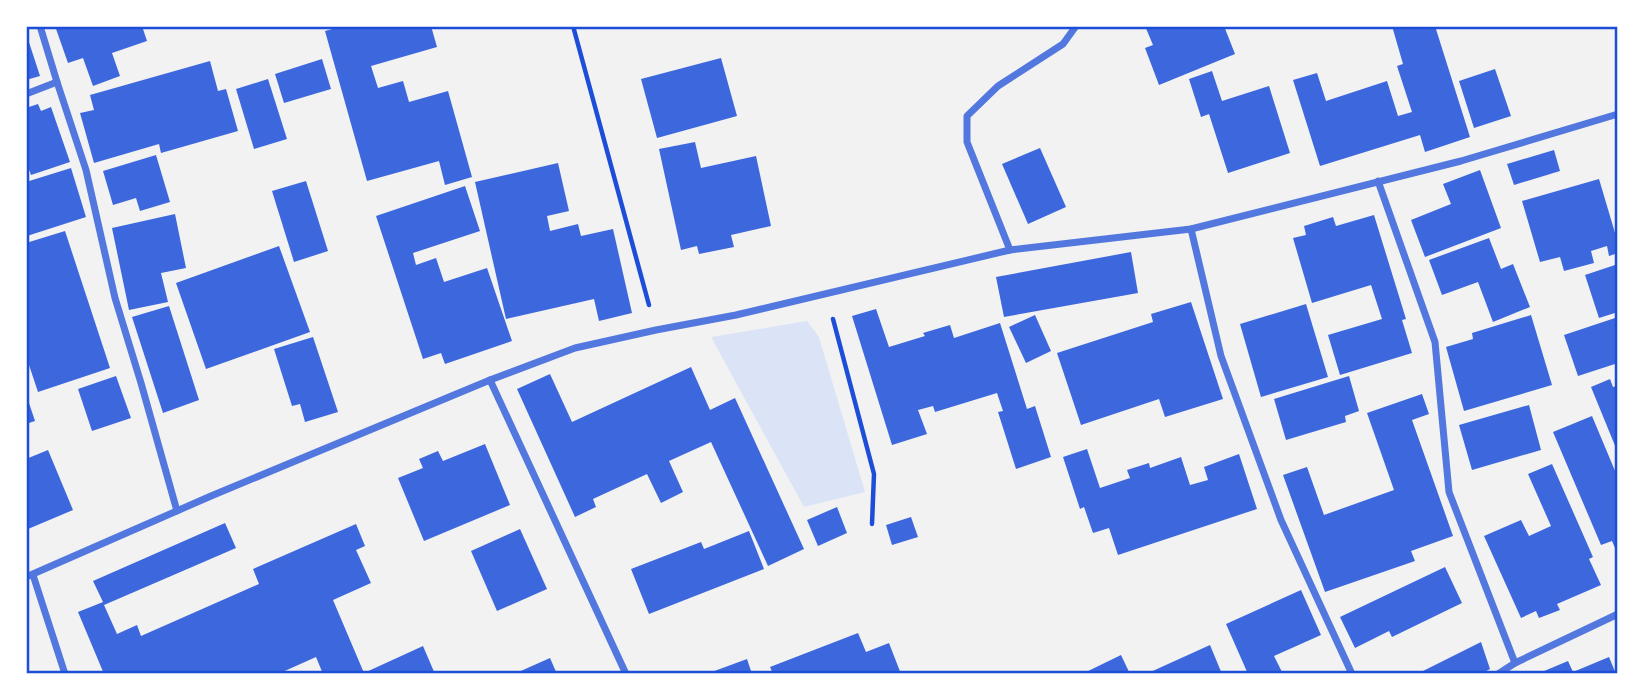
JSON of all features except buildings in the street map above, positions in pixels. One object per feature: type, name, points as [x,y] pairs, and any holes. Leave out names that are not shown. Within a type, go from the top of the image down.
[{"type":"street","points":[[40,26],[86,170],[115,298],[177,511]]},
{"type":"street","points":[[1010,250],[967,142],[967,116],[998,86],[1063,44],[1076,26]]},
{"type":"street","points":[[26,94],[57,82]]},
{"type":"street","points":[[65,674],[30,576],[177,511],[490,380],[575,348],[826,295],[1010,250],[1191,229],[1461,161],[1618,114]]},
{"type":"street","points":[[1378,181],[1435,342],[1449,492],[1515,663]]},
{"type":"street","points":[[1191,229],[1221,356],[1281,520],[1352,674]]},
{"type":"street","points":[[490,380],[626,674]]},
{"type":"street","points":[[1498,674],[1515,663],[1618,614]]},
{"type":"path","points":[[573,26],[656,330]]},
{"type":"path","points":[[826,295],[874,474],[872,524]]},
{"type":"shaded area","points":[[807,321],[819,337],[865,492],[804,507],[711,337]]}]
